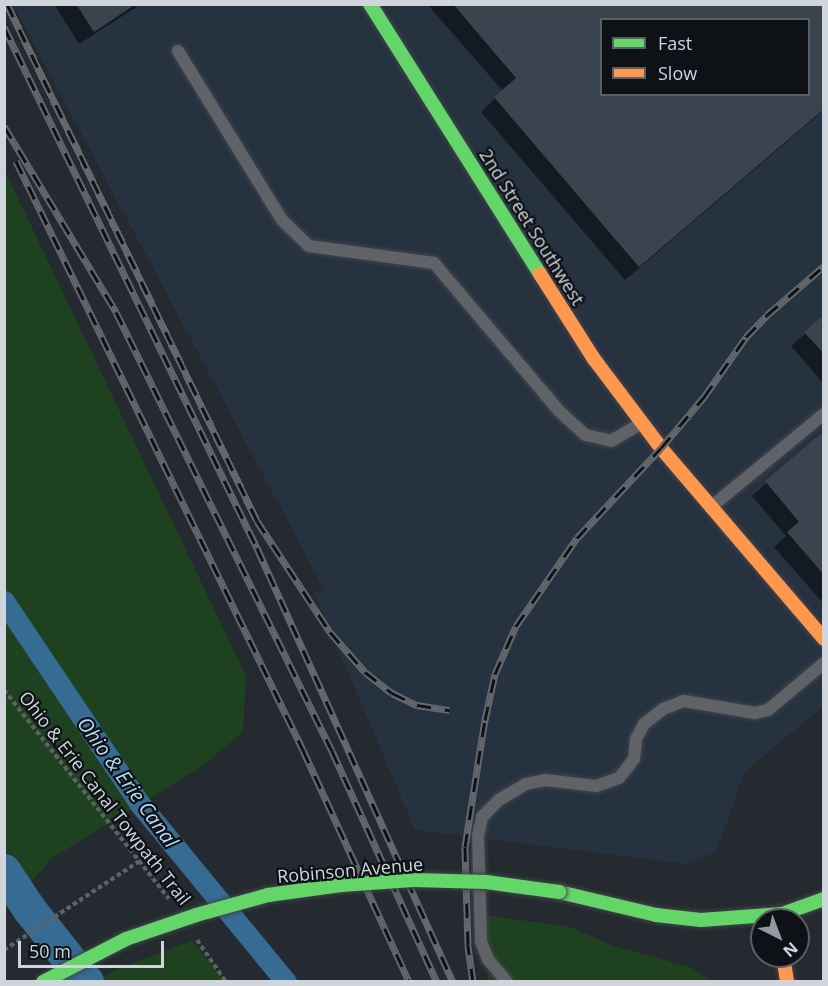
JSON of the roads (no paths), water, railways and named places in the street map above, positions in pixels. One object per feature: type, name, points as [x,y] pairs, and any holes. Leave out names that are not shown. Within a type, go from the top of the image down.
[{"type":"main road","name":"2nd Street Southwest","points":[[370,4],[594,359],[641,423],[824,639]]},
{"type":"main road","name":"Robinson Avenue","points":[[43,981],[126,939],[196,915],[268,895],[340,885],[413,880],[486,882],[559,892],[656,915],[689,918],[750,917]]},
{"type":"main road","name":"Robinson Avenue","points":[[803,908],[824,899]]},
{"type":"lane","points":[[178,51],[282,220],[309,246],[434,263],[559,411],[586,435],[611,441],[641,423]]},
{"type":"lane","points":[[711,507],[824,414]]},
{"type":"lane","points":[[507,981],[488,959],[481,942],[478,917],[478,836],[482,817],[499,800],[526,784],[545,780],[596,786],[619,778],[634,759],[636,739],[644,724],[663,709],[684,702],[755,713],[768,710],[824,663]]},
{"type":"waterway","name":"Ohio & Erie Canal","points":[[4,601],[139,803],[286,982]]},
{"type":"waterway","points":[[4,871],[30,910],[87,982]]},
{"type":"railway","points":[[7,4],[257,521],[330,632],[365,672],[392,693],[417,705],[450,710]]},
{"type":"railway","points":[[4,27],[257,548],[453,982]]},
{"type":"railway","points":[[4,126],[116,312],[332,751],[437,982]]},
{"type":"railway","points":[[16,161],[303,750],[409,982]]},
{"type":"railway","points":[[473,982],[468,945],[465,847],[485,720],[495,674],[516,626],[577,538],[661,448],[704,397],[746,337],[767,315],[824,266]]}]
